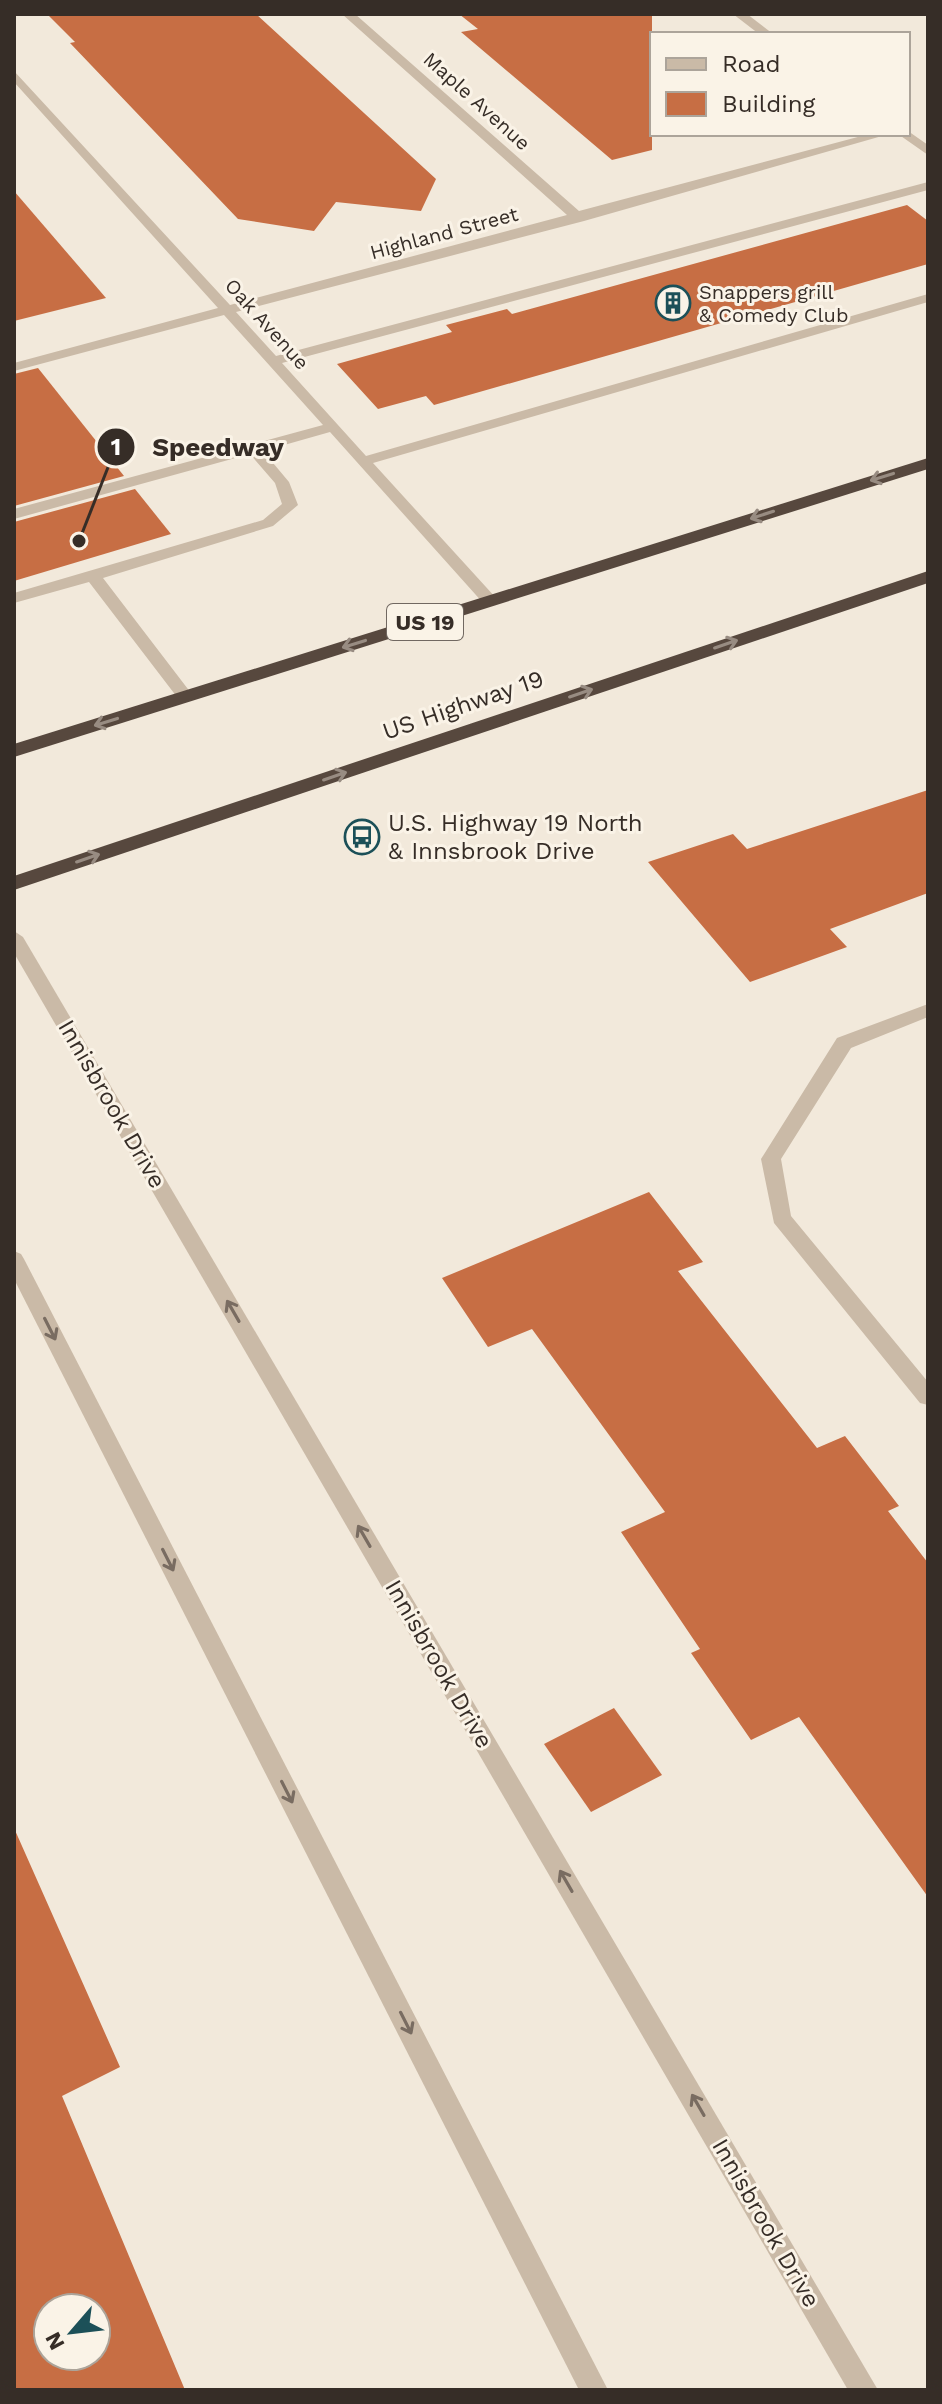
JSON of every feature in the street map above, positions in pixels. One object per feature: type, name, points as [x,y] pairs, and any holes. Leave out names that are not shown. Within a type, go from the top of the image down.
[{"type":"highway","name":"US 19","points":[[14,751],[928,463]]},
{"type":"highway","name":"US Highway 19","points":[[14,883],[928,577]]},
{"type":"street","name":"Maple Avenue","points":[[348,14],[579,218]]},
{"type":"street","points":[[739,14],[764,32]]},
{"type":"street","name":"Oak Avenue","points":[[14,75],[490,601]]},
{"type":"street","name":"Highland Street","points":[[14,367],[876,136]]},
{"type":"street","points":[[907,136],[928,151]]},
{"type":"street","points":[[274,361],[928,186]]},
{"type":"street","points":[[364,461],[928,298]]},
{"type":"street","points":[[14,514],[333,427]]},
{"type":"street","points":[[14,598],[268,523],[290,505],[282,482],[254,449]]},
{"type":"street","points":[[93,576],[186,697]]},
{"type":"street","name":"Innisbrook Drive","points":[[14,937],[864,2390]]},
{"type":"street","points":[[928,1010],[844,1043],[771,1159],[781,1218],[928,1397]]},
{"type":"street","points":[[14,1259],[594,2390]]},
{"type":"building","points":[[47,14],[256,14],[436,179],[421,211],[336,202],[314,231],[238,219],[70,43],[75,42]]},
{"type":"building","points":[[459,14],[652,14],[652,150],[612,160],[461,32],[478,29]]},
{"type":"building","points":[[14,191],[106,298],[14,321]]},
{"type":"building","name":"Snappers grill & Comedy Club","points":[[907,205],[928,221],[928,264],[434,405],[426,396],[378,409],[337,364],[452,332],[446,325],[507,309],[512,314]]},
{"type":"building","points":[[38,368],[124,476],[14,506],[14,374]]},
{"type":"building","points":[[135,489],[171,534],[14,581],[14,522]]},
{"type":"building","points":[[928,790],[928,893],[830,929],[847,947],[750,982],[648,862],[733,834],[747,849]]},
{"type":"building","points":[[649,1192],[703,1262],[678,1271],[817,1448],[845,1436],[899,1506],[888,1511],[928,1563],[928,1897],[799,1717],[751,1740],[691,1653],[700,1649],[621,1532],[665,1512],[532,1329],[488,1347],[442,1278]]},
{"type":"building","points":[[614,1708],[662,1775],[591,1812],[544,1744]]},
{"type":"building","points":[[14,1828],[120,2067],[62,2096],[185,2390],[14,2390]]},
{"type":"place","name":"Snappers grill & Comedy Club","points":[[673,303]]},
{"type":"place","name":"Speedway","points":[[79,541]]},
{"type":"place","name":"U.S. Highway 19 North & Innsbrook Drive","points":[[362,837]]}]
